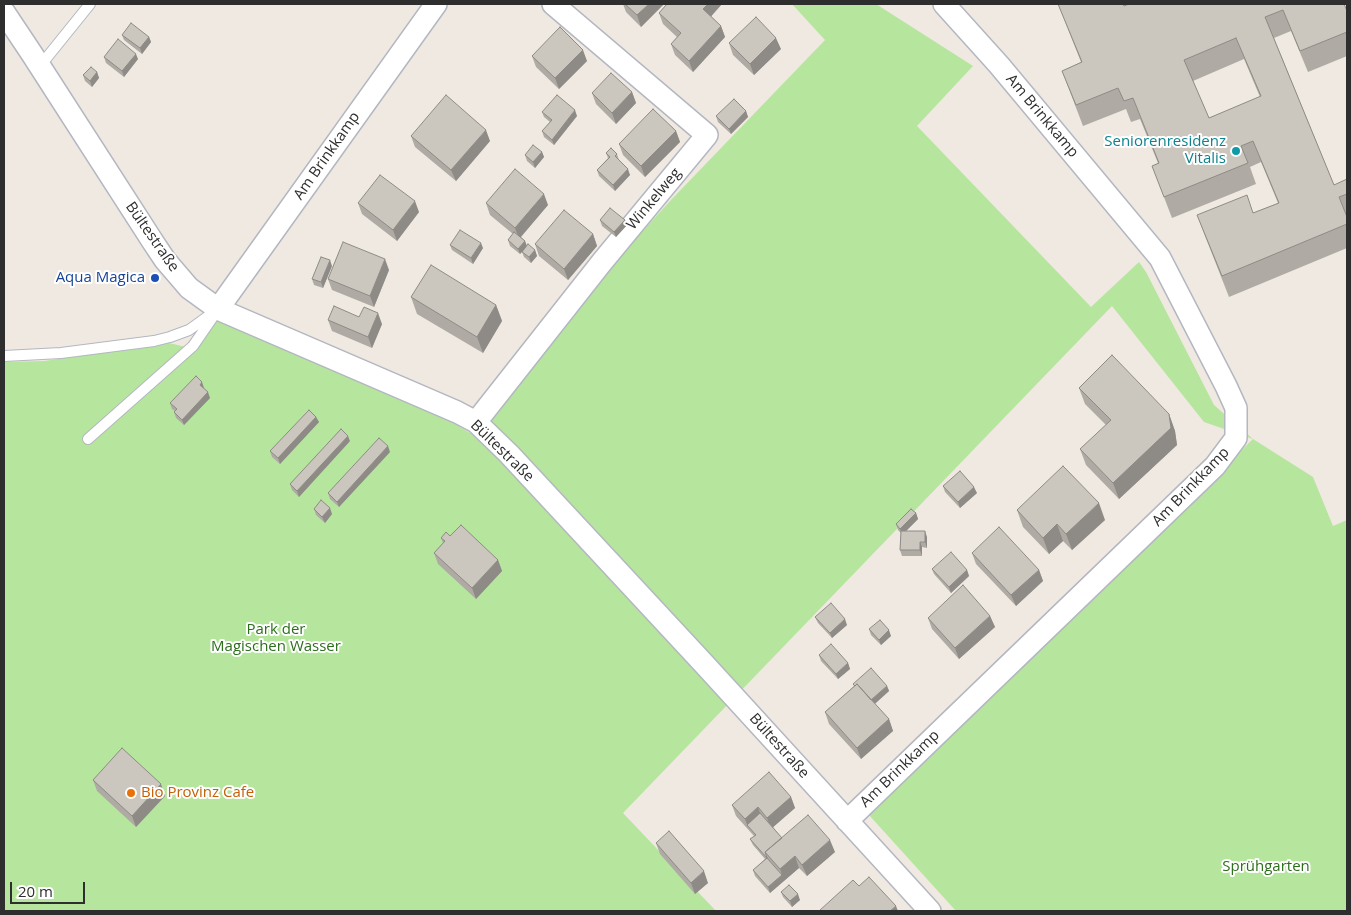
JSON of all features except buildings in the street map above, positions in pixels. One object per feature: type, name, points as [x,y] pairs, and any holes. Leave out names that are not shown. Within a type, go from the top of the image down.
[{"type":"street","name":"Am Brinkkamp","points":[[218,309],[436,4]]},
{"type":"street","name":"Winkelweg","points":[[476,422],[602,262],[707,135],[554,4]]},
{"type":"street","name":"Am Brinkkamp","points":[[847,821],[1216,466],[1236,438],[1236,408],[1160,258],[1006,73],[944,4]]},
{"type":"street","name":"Bültestraße","points":[[4,12],[165,260],[190,288],[218,309],[448,408],[476,422],[536,483],[930,911]]},
{"type":"lane","points":[[40,66],[90,4]]},
{"type":"lane","points":[[4,356],[61,353],[154,341],[189,330],[218,309]]},
{"type":"lane","points":[[88,439],[194,346],[218,309]]},
{"type":"green space","name":"Park der Magischen Wasser","points":[[792,4],[876,4],[973,66],[917,126],[1091,307],[1139,262],[1146,272],[1214,405],[1253,439],[1204,422],[1112,306],[623,813],[716,911],[4,911],[4,362],[44,361],[169,343],[186,347],[216,312],[447,419],[470,433],[490,412],[577,303],[671,200],[825,40]]},
{"type":"green space","name":"Sprühgarten","points":[[1253,439],[1313,477],[1333,526],[1347,520],[1347,911],[956,911],[869,815]]},
{"type":"place","name":"Seniorenresidenz Vitalis","points":[[1236,151]]},
{"type":"place","name":"Aqua Magica","points":[[155,278]]},
{"type":"place","name":"Bio Provinz Cafe","points":[[131,793]]}]
